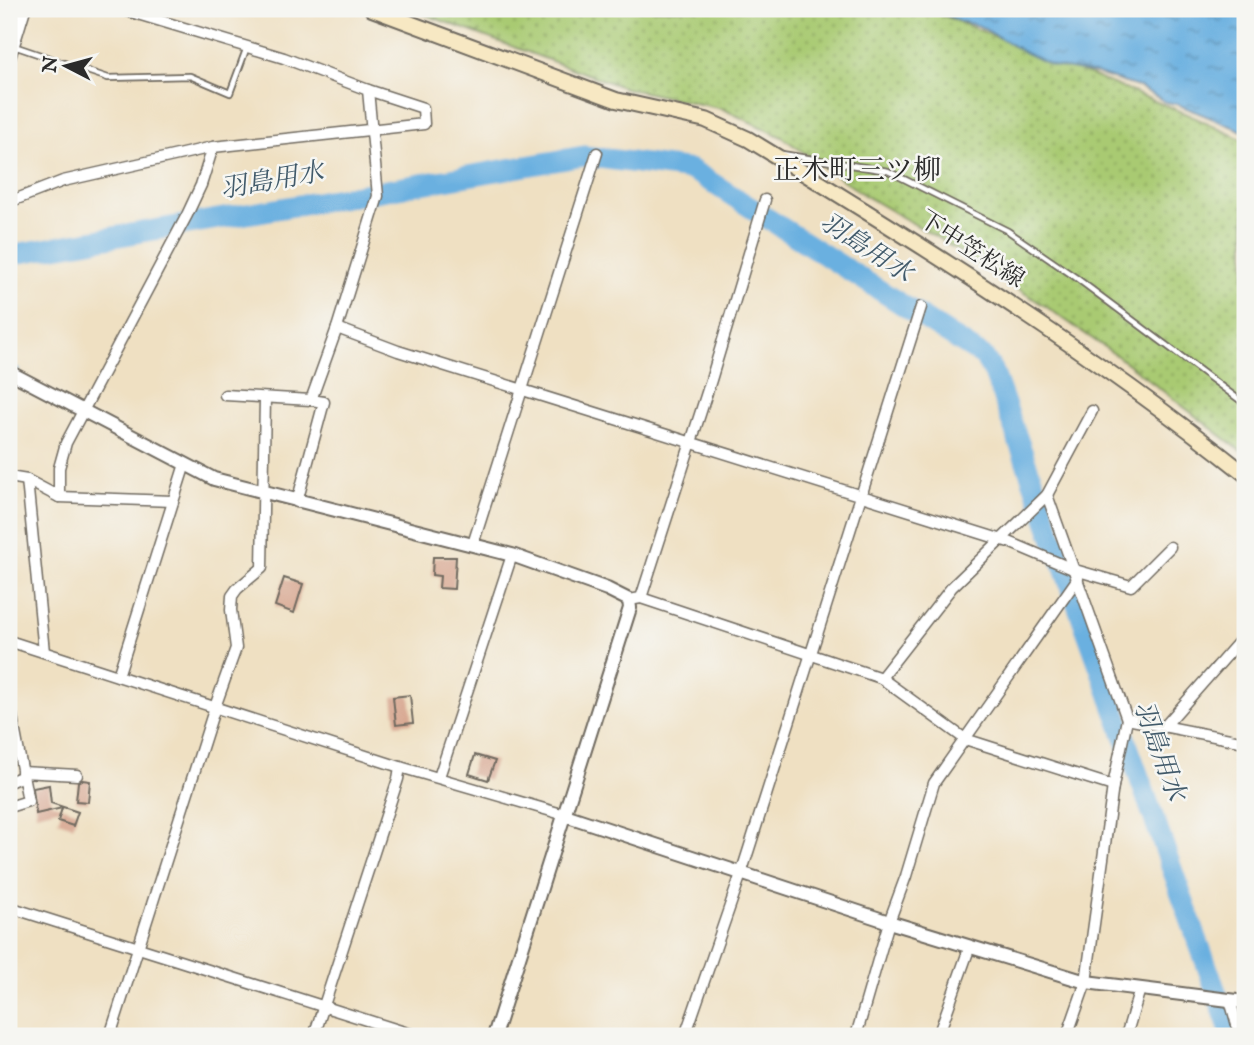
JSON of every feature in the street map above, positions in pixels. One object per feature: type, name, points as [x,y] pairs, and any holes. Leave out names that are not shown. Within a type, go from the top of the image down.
[{"type":"main road","name":"下中笠松線","points":[[372,9],[616,100],[706,120],[748,139],[952,264],[1071,344],[1245,474]]},
{"type":"street","points":[[9,61],[11,45],[25,9]]},
{"type":"street","points":[[9,202],[63,181],[213,147],[424,124],[423,108],[284,58],[121,9]]},
{"type":"street","points":[[312,400],[378,196],[368,90]]},
{"type":"street","points":[[60,497],[59,468],[66,443],[187,215],[201,185],[213,147]]},
{"type":"street","points":[[472,544],[597,153]]},
{"type":"street","points":[[494,1036],[631,608],[691,442],[765,200]]},
{"type":"street","points":[[685,1036],[741,874],[921,307]]},
{"type":"street","points":[[337,328],[398,351],[1000,539],[1055,562],[1076,574],[1130,586],[1170,547]]},
{"type":"street","points":[[9,372],[214,480],[512,555],[635,599],[881,678],[965,739],[1113,786]]},
{"type":"street","points":[[225,395],[324,402],[297,502]]},
{"type":"street","points":[[110,1036],[236,648],[232,596],[262,568],[265,398]]},
{"type":"street","points":[[881,678],[952,587],[1046,496],[1092,411]]},
{"type":"street","points":[[118,676],[185,464]]},
{"type":"street","points":[[9,477],[27,480],[60,497],[173,501]]},
{"type":"street","points":[[27,480],[44,652]]},
{"type":"street","points":[[1046,496],[1127,719],[1113,786],[1086,982],[1067,1036]]},
{"type":"street","points":[[439,777],[512,555]]},
{"type":"street","points":[[856,1036],[888,922],[906,876],[934,783],[1069,592],[1076,574]]},
{"type":"street","points":[[1164,727],[1245,635]]},
{"type":"street","points":[[9,641],[400,766],[565,815],[888,922],[1086,982],[1245,1002]]},
{"type":"street","points":[[9,700],[12,733],[28,801],[9,807]]},
{"type":"street","points":[[1127,719],[1245,742]]},
{"type":"street","points":[[314,1036],[400,766]]},
{"type":"street","points":[[9,782],[22,774],[77,775]]},
{"type":"street","points":[[9,907],[417,1036]]},
{"type":"street","points":[[938,1036],[970,946]]},
{"type":"street","points":[[1126,1036],[1140,989]]},
{"type":"street","points":[[1230,1000],[1240,1036]]},
{"type":"lane","points":[[11,45],[108,78],[190,76],[230,93],[247,47]]},
{"type":"lane","points":[[770,152],[888,171],[1008,231],[1075,276],[1245,404]]},
{"type":"green space","points":[[410,9],[927,9],[1189,115],[1245,141],[1245,454],[1120,358],[1048,308],[864,195],[782,137],[723,109],[625,88]]},
{"type":"water","points":[[934,9],[1245,9],[1245,132],[1166,102],[1141,88],[1098,74],[1053,66],[979,26],[959,21]]},
{"type":"building","points":[[433,557],[456,557],[454,589],[439,588],[440,576],[432,575]]},
{"type":"building","points":[[284,578],[303,584],[294,613],[275,606]]},
{"type":"building","points":[[410,695],[413,723],[396,725],[393,697]]},
{"type":"building","points":[[475,755],[495,761],[488,780],[469,774]]},
{"type":"building","points":[[90,781],[88,802],[76,801],[78,782]]},
{"type":"building","points":[[49,785],[51,803],[78,812],[73,826],[58,821],[62,808],[36,814],[33,788]]},
{"type":"waterway","name":"羽島用水","points":[[9,255],[584,156],[692,170],[984,357],[994,373],[1232,1036]]},
{"type":"waterway","points":[[9,364],[18,370]]},
{"type":"district","name":"正木町三ツ柳","points":[[857,171]]}]
